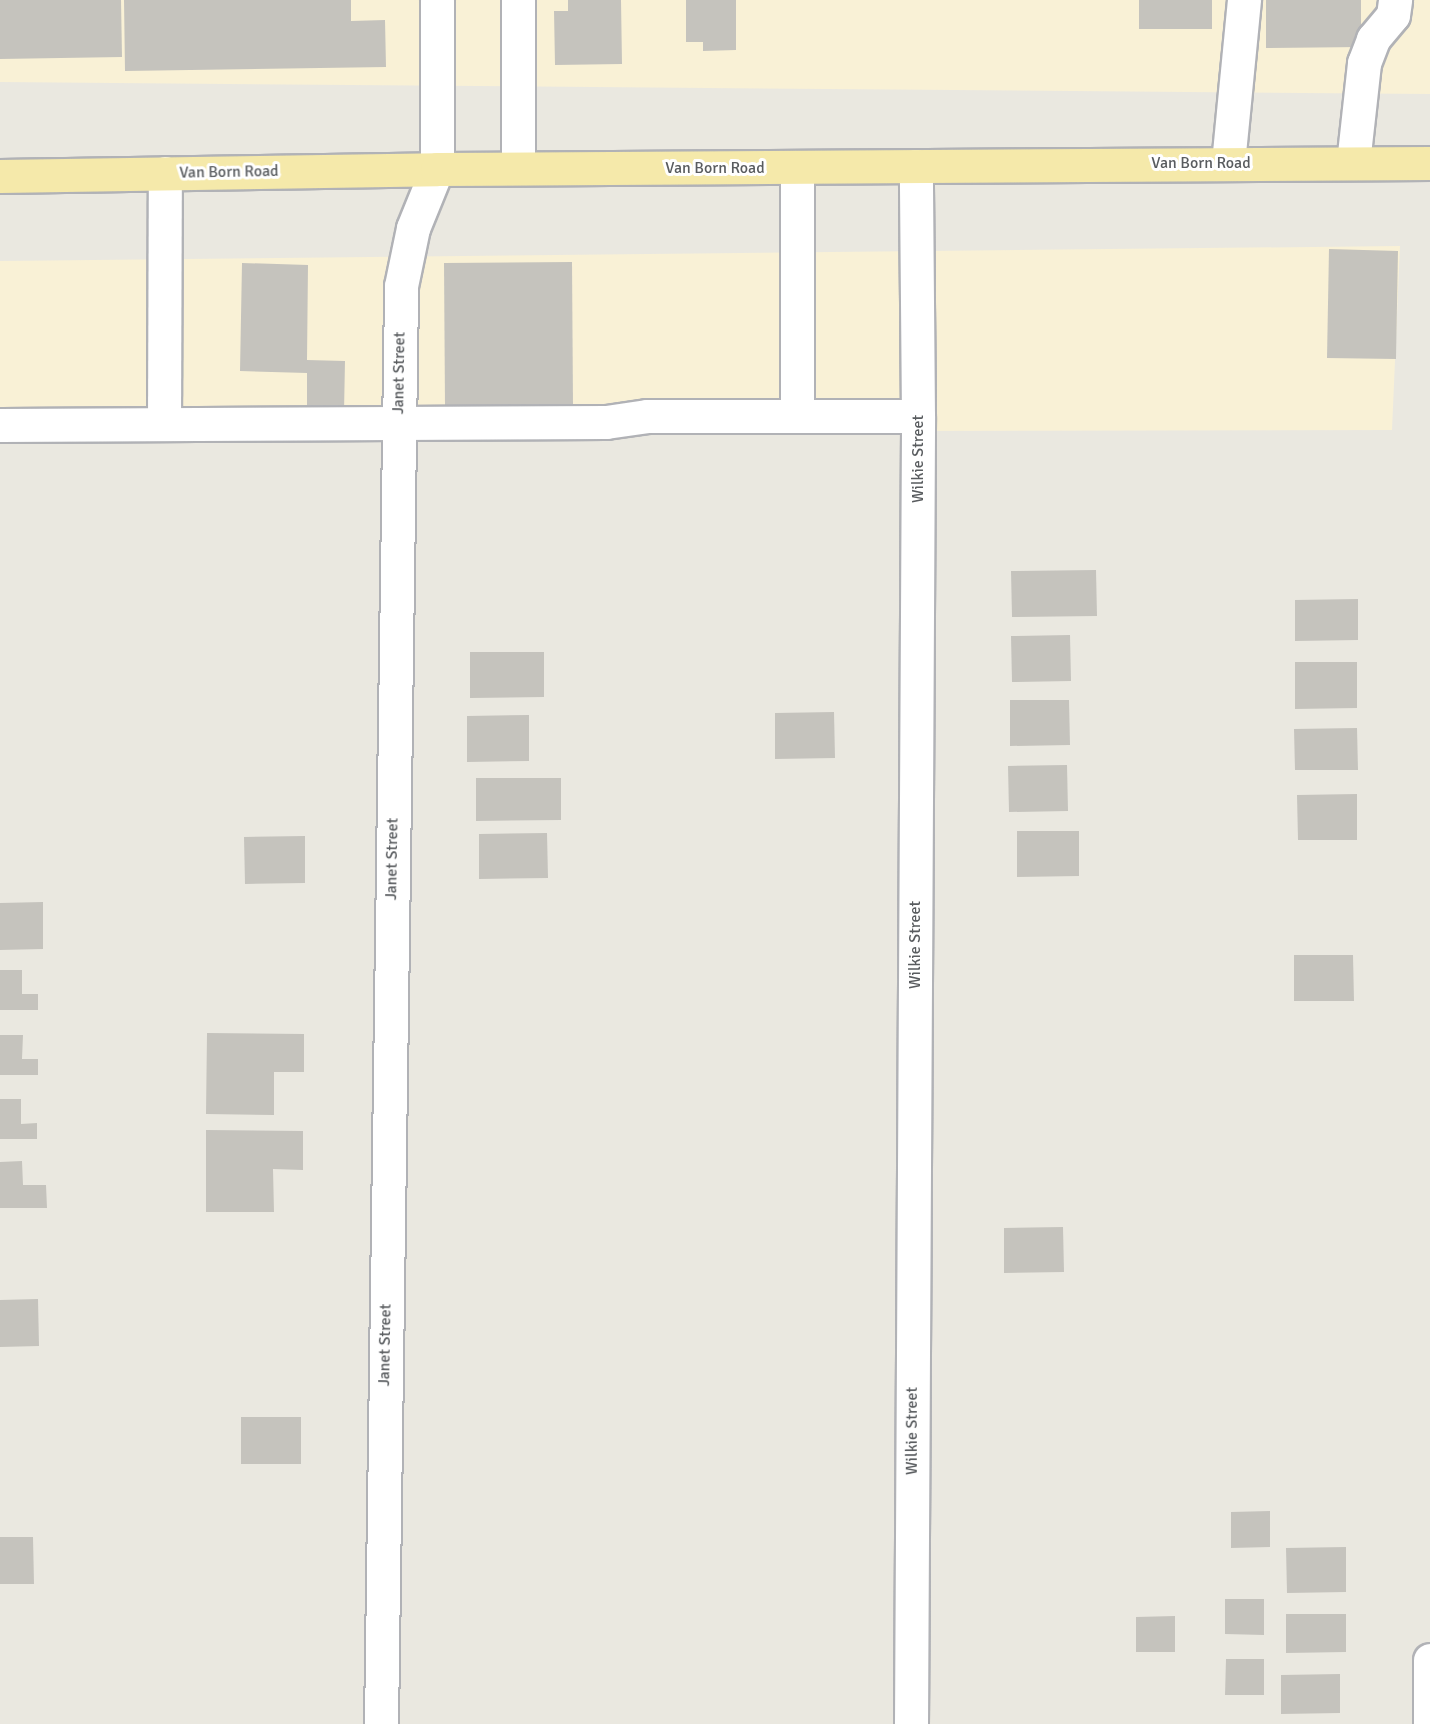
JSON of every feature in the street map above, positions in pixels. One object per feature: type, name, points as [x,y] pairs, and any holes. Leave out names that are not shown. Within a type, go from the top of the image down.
[{"type":"main road","name":"Van Born Road","points":[[0,176],[518,168],[1430,163]]},
{"type":"street","name":"Janet Street","points":[[381,1724],[401,286],[413,228],[437,169],[437,0]]},
{"type":"street","points":[[518,0],[518,168]]},
{"type":"street","points":[[1228,163],[1244,0]]},
{"type":"street","points":[[1353,163],[1364,63],[1373,39],[1394,15],[1395,0]]},
{"type":"street","name":"Wilkie Street","points":[[911,1724],[918,416],[916,166]]},
{"type":"street","points":[[797,167],[797,416]]},
{"type":"street","points":[[164,424],[165,173]]},
{"type":"street","points":[[0,425],[606,422],[647,416],[918,416]]},
{"type":"street","points":[[1430,1660],[1430,1724]]},
{"type":"shaded area","points":[[0,0],[1430,0],[1430,94],[0,82]]},
{"type":"shaded area","points":[[1400,246],[1392,430],[0,433],[0,261]]},
{"type":"building","points":[[0,0],[121,0],[122,57],[0,59]]},
{"type":"building","points":[[124,0],[351,0],[351,21],[385,20],[386,67],[125,71]]},
{"type":"building","points":[[568,0],[621,0],[622,64],[555,65],[554,11],[568,11]]},
{"type":"building","points":[[686,0],[736,0],[736,50],[703,51],[703,42],[686,42]]},
{"type":"building","points":[[1139,0],[1212,0],[1212,29],[1139,29]]},
{"type":"building","points":[[1266,0],[1361,0],[1361,47],[1266,48]]},
{"type":"building","points":[[1329,249],[1398,251],[1396,359],[1327,358]]},
{"type":"building","points":[[572,262],[573,406],[445,406],[444,263]]},
{"type":"building","points":[[242,263],[308,265],[307,360],[345,361],[344,412],[307,411],[307,373],[240,371]]},
{"type":"building","points":[[1096,570],[1097,616],[1012,617],[1011,571]]},
{"type":"building","points":[[1358,599],[1358,640],[1295,641],[1295,600]]},
{"type":"building","points":[[1070,635],[1071,681],[1012,682],[1011,636]]},
{"type":"building","points":[[470,652],[544,652],[544,697],[470,698]]},
{"type":"building","points":[[1295,662],[1357,662],[1357,708],[1295,709]]},
{"type":"building","points":[[1010,700],[1069,700],[1070,745],[1010,746]]},
{"type":"building","points":[[834,712],[835,758],[775,759],[775,713]]},
{"type":"building","points":[[529,715],[529,761],[467,762],[467,716]]},
{"type":"building","points":[[1357,728],[1358,770],[1295,770],[1294,729]]},
{"type":"building","points":[[1067,765],[1068,811],[1009,812],[1008,766]]},
{"type":"building","points":[[476,778],[561,778],[561,820],[476,821]]},
{"type":"building","points":[[1357,794],[1357,840],[1298,840],[1297,795]]},
{"type":"building","points":[[1017,831],[1079,831],[1079,876],[1017,877]]},
{"type":"building","points":[[547,833],[548,878],[479,879],[479,834]]},
{"type":"building","points":[[305,836],[305,883],[245,884],[244,837]]},
{"type":"building","points":[[43,902],[43,949],[0,950],[0,903]]},
{"type":"building","points":[[1294,955],[1353,955],[1354,1001],[1294,1001]]},
{"type":"building","points":[[0,970],[22,970],[22,994],[38,994],[38,1010],[0,1010]]},
{"type":"building","points":[[207,1033],[304,1034],[304,1072],[274,1072],[274,1115],[206,1114]]},
{"type":"building","points":[[0,1035],[23,1035],[22,1059],[38,1059],[38,1075],[0,1075]]},
{"type":"building","points":[[0,1099],[21,1099],[21,1124],[37,1123],[37,1139],[0,1139]]},
{"type":"building","points":[[206,1130],[303,1131],[303,1170],[273,1169],[274,1212],[206,1212]]},
{"type":"building","points":[[22,1161],[23,1185],[46,1185],[47,1208],[0,1208],[0,1162]]},
{"type":"building","points":[[1063,1227],[1064,1272],[1004,1273],[1004,1228]]},
{"type":"building","points":[[38,1299],[39,1346],[0,1347],[0,1300]]},
{"type":"building","points":[[241,1417],[301,1417],[301,1464],[241,1464]]},
{"type":"building","points":[[1270,1511],[1270,1547],[1231,1548],[1231,1512]]},
{"type":"building","points":[[0,1537],[33,1537],[34,1584],[0,1584]]},
{"type":"building","points":[[1346,1547],[1346,1592],[1287,1593],[1286,1548]]},
{"type":"building","points":[[1225,1599],[1264,1599],[1264,1635],[1225,1634]]},
{"type":"building","points":[[1286,1614],[1346,1614],[1346,1652],[1286,1653]]},
{"type":"building","points":[[1175,1616],[1175,1652],[1136,1652],[1136,1617]]},
{"type":"building","points":[[1226,1659],[1264,1659],[1264,1695],[1225,1695]]},
{"type":"building","points":[[1340,1674],[1340,1713],[1281,1714],[1281,1675]]}]
